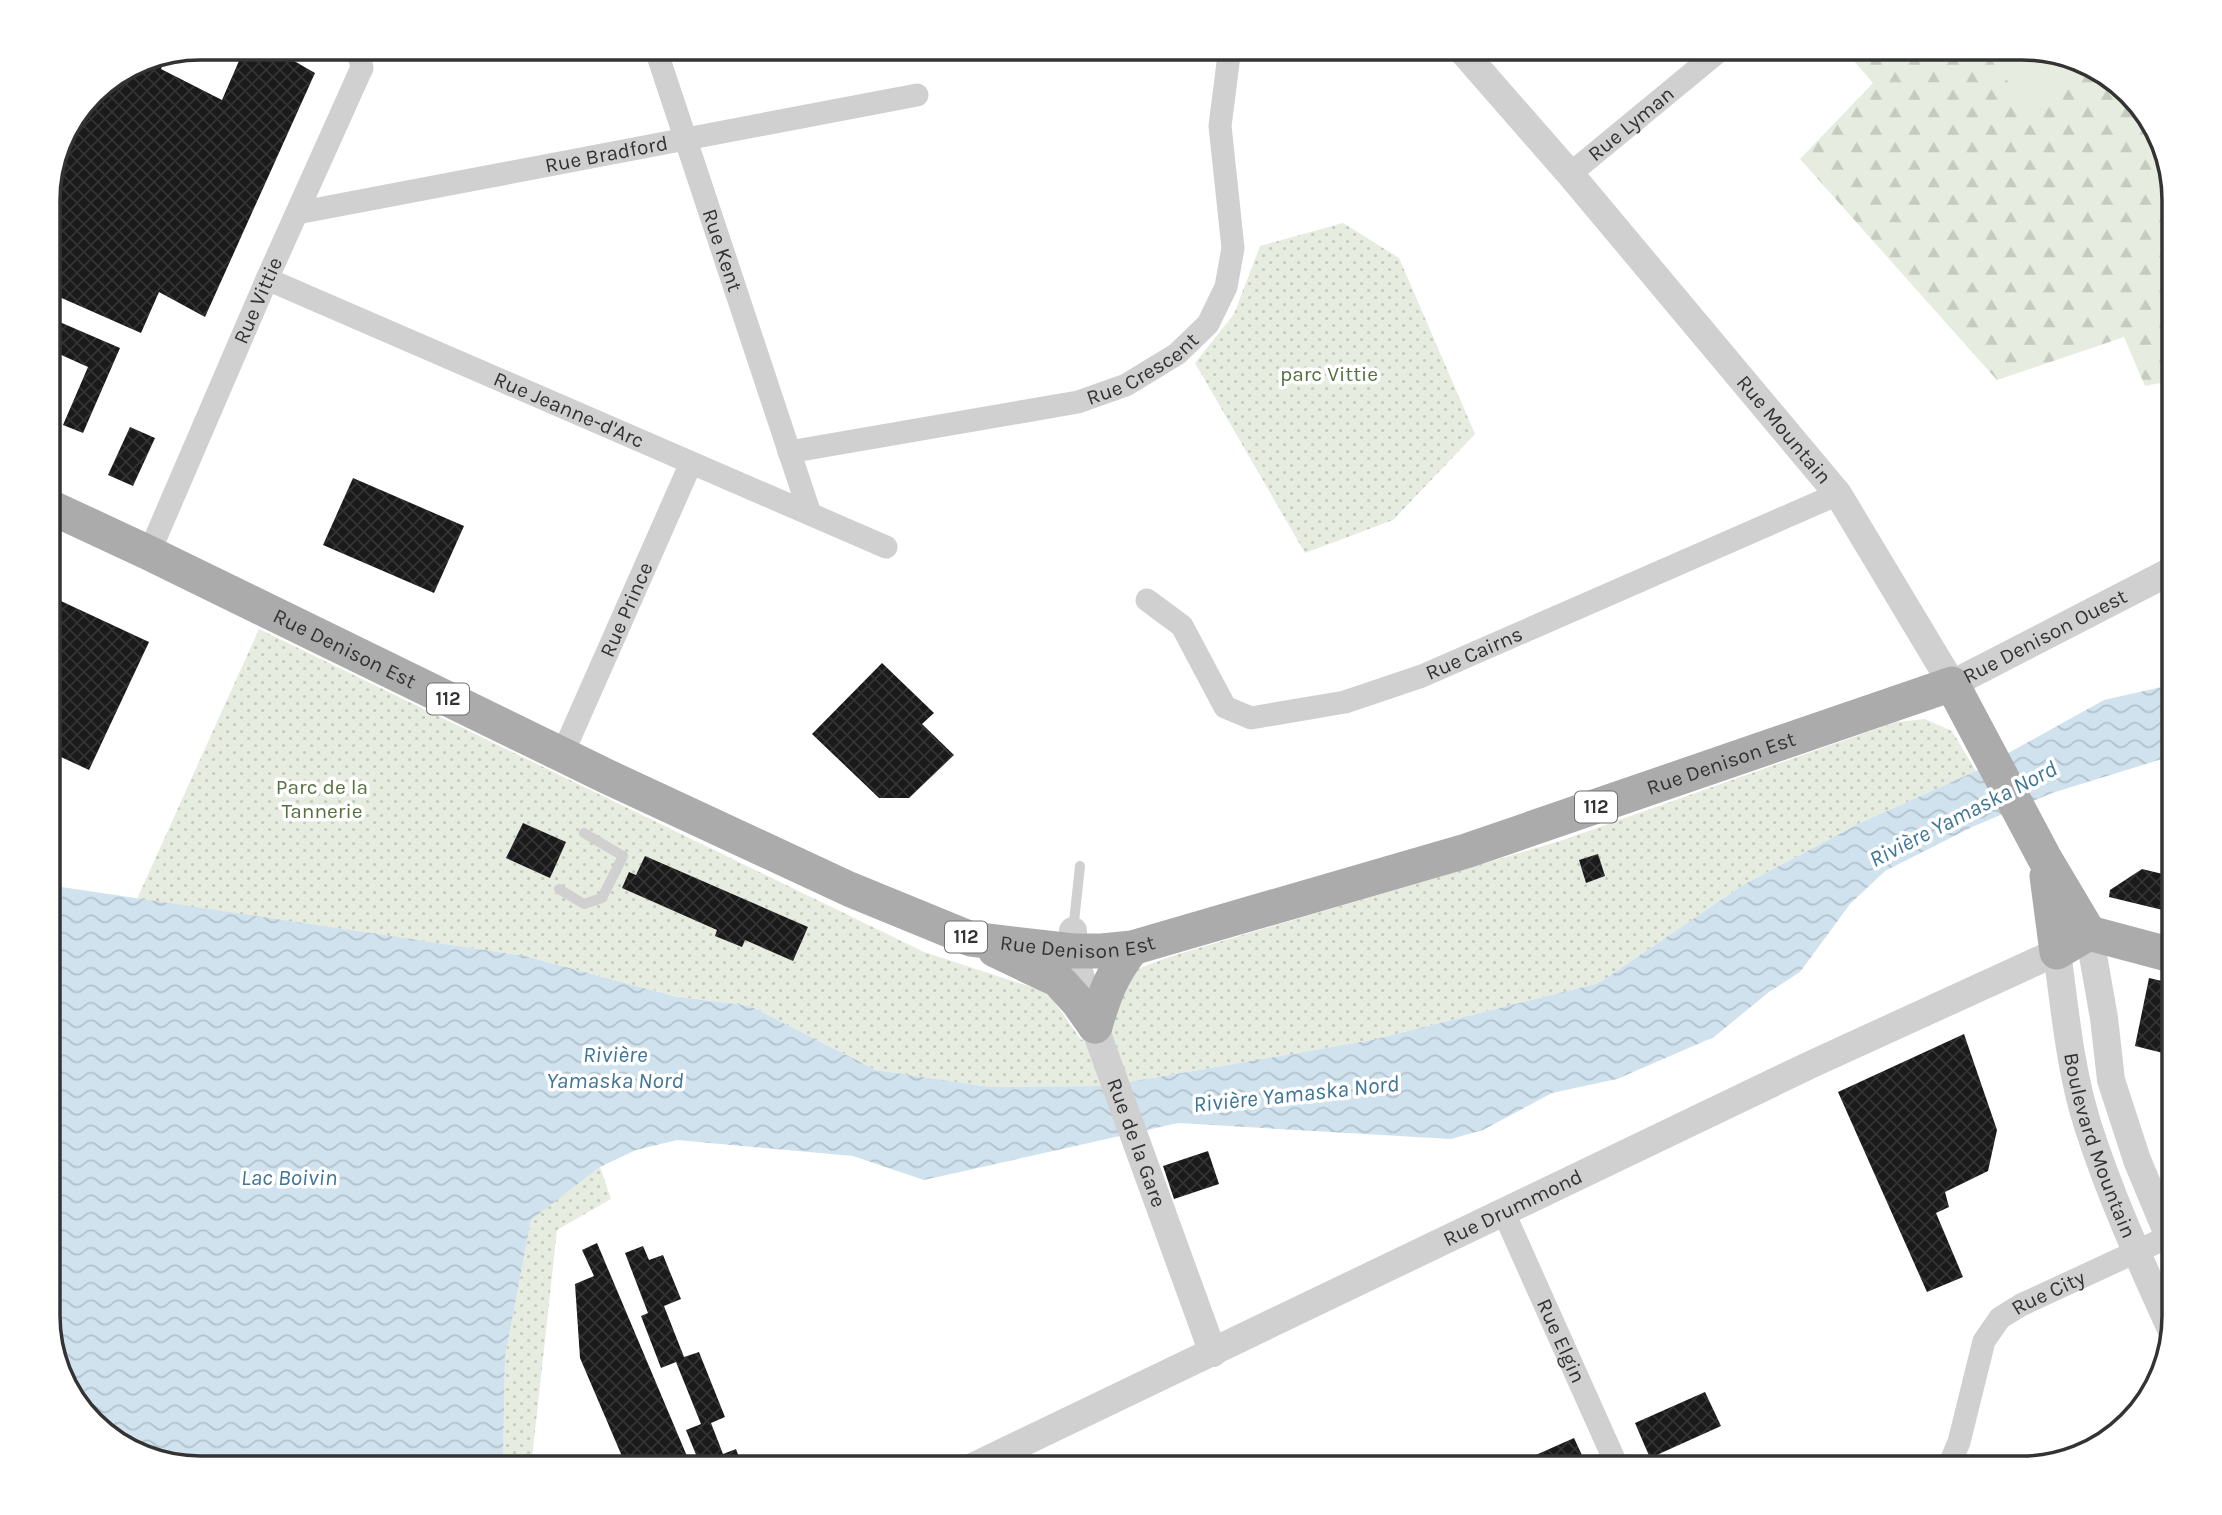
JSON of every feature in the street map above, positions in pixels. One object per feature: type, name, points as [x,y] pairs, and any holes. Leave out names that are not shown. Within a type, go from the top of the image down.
[{"type":"main road","name":"Rue Denison Est","points":[[60,512],[562,755],[836,883],[971,939],[1073,941],[1102,951],[1132,948],[1466,851],[1952,684]]},
{"type":"main road","name":"Rue Mountain","points":[[1952,684],[2045,859],[2089,933]]},
{"type":"main road","name":"Rue Mountain","points":[[2045,859],[2057,952]]},
{"type":"main road","points":[[867,895],[1073,941],[1138,928],[1235,916]]},
{"type":"main road","points":[[2057,952],[2089,933],[2162,953]]},
{"type":"main road","points":[[971,939],[1058,980],[1078,1002],[1098,1034]]},
{"type":"main road","points":[[1098,1034],[1104,993],[1114,972],[1132,948]]},
{"type":"street","name":"Rue Vittie","points":[[149,553],[267,279],[362,68],[360,60]]},
{"type":"street","name":"Rue Kent","points":[[659,60],[789,452]]},
{"type":"street","name":"Rue Crescent","points":[[789,452],[1078,402],[1126,385],[1177,354],[1208,324],[1226,287],[1233,247],[1220,126],[1228,60]]},
{"type":"street","name":"Rue Mountain","points":[[1470,60],[1570,174],[1838,494],[1952,684]]},
{"type":"street","name":"Rue Lyman","points":[[1570,174],[1708,60]]},
{"type":"street","name":"Rue Bradford","points":[[297,213],[917,95]]},
{"type":"street","name":"Rue Jeanne-d'Arc","points":[[267,279],[810,514]]},
{"type":"street","points":[[789,452],[810,514],[886,547]]},
{"type":"street","name":"Rue Prince","points":[[562,755],[691,463]]},
{"type":"street","name":"Rue Cairns","points":[[1147,600],[1182,626],[1225,707],[1251,718],[1345,702],[1422,676],[1838,494]]},
{"type":"street","name":"Rue Denison Ouest","points":[[1952,684],[2162,576]]},
{"type":"street","name":"Boulevard Mountain","points":[[2089,933],[2104,1018],[2111,1080],[2137,1160],[2162,1222]]},
{"type":"street","name":"Rue de la Gare","points":[[1073,941],[1098,1034],[1213,1353]]},
{"type":"street","name":"Boulevard Mountain","points":[[2057,952],[2076,1078],[2088,1125],[2136,1251],[2162,1309]]},
{"type":"street","name":"Rue Drummond","points":[[1023,1456],[1213,1353],[1812,1064],[2057,952]]},
{"type":"street","name":"Rue Elgin","points":[[1504,1213],[1613,1456]]},
{"type":"street","name":"Rue City","points":[[1953,1456],[1984,1341],[2000,1318],[2021,1305],[2136,1251],[2162,1246]]},
{"type":"lane","points":[[559,889],[584,904],[602,898],[623,856],[584,833]]},
{"type":"lane","points":[[1073,941],[1080,866]]},
{"type":"green space","points":[[1853,60],[1991,60],[2028,107],[2072,69],[2100,83],[2128,107],[2148,137],[2160,172],[2162,383],[2145,386],[2124,337],[1997,380],[1800,159],[1873,83]]},
{"type":"green space","points":[[1991,60],[2041,61],[2072,69],[2028,108]]},
{"type":"green space","name":"parc Vittie","points":[[1343,223],[1399,258],[1475,434],[1393,520],[1305,553],[1195,363],[1234,314],[1260,246]]},
{"type":"green space","name":"Parc de la Tannerie","points":[[259,629],[924,952],[1037,989],[1051,997],[1081,1040],[1103,1031],[1132,971],[1172,956],[1563,840],[1896,722],[1925,719],[1952,731],[1976,771],[1858,824],[1743,885],[1599,983],[1372,1040],[1106,1086],[990,1087],[876,1070],[750,1006],[675,996],[525,956],[137,899]]},
{"type":"green space","points":[[600,1167],[611,1199],[557,1230],[532,1456],[503,1456],[505,1357],[531,1220]]},
{"type":"water","points":[[2162,687],[2162,759],[2052,793],[1972,827],[1885,871],[1850,904],[1800,972],[1769,992],[1714,1037],[1617,1079],[1552,1093],[1483,1130],[1451,1139],[1178,1123],[924,1180],[853,1156],[677,1140],[636,1150],[600,1167],[531,1220],[505,1357],[503,1456],[199,1456],[163,1451],[129,1437],[100,1415],[78,1386],[64,1352],[60,1325],[60,887],[525,956],[674,996],[750,1006],[876,1070],[990,1087],[1106,1086],[1372,1040],[1599,983],[1743,885],[1858,824],[1976,771],[2104,700]]},
{"type":"building","points":[[239,60],[292,60],[315,73],[205,317],[159,292],[141,333],[60,297],[62,172],[74,137],[94,107],[122,83],[163,65],[161,69],[222,100]]},
{"type":"building","points":[[60,322],[120,348],[83,433],[63,425],[88,367],[60,354]]},
{"type":"building","points":[[130,427],[155,438],[133,486],[108,475]]},
{"type":"building","points":[[353,478],[464,526],[434,593],[323,545]]},
{"type":"building","points":[[60,601],[149,642],[89,770],[60,757]]},
{"type":"building","points":[[882,663],[934,713],[922,724],[954,755],[909,798],[879,798],[812,734]]},
{"type":"building","points":[[523,823],[566,842],[550,878],[506,858]]},
{"type":"building","points":[[1598,854],[1605,876],[1586,883],[1579,860]]},
{"type":"building","points":[[645,856],[808,927],[793,961],[745,940],[742,947],[715,936],[717,930],[622,888],[629,872],[636,875]]},
{"type":"building","points":[[2142,869],[2162,874],[2162,910],[2109,897],[2110,890]]},
{"type":"building","points":[[2149,978],[2162,981],[2162,1053],[2135,1046]]},
{"type":"building","points":[[1964,1034],[1997,1130],[1988,1171],[1945,1192],[1949,1207],[1936,1213],[1963,1277],[1927,1292],[1838,1092]]},
{"type":"building","points":[[1208,1151],[1219,1184],[1174,1199],[1163,1166]]},
{"type":"building","points":[[597,1243],[687,1456],[622,1456],[580,1358],[575,1284],[594,1276],[582,1250]]},
{"type":"building","points":[[643,1246],[649,1260],[663,1255],[681,1299],[664,1306],[684,1357],[699,1352],[725,1417],[711,1423],[723,1454],[736,1449],[739,1456],[697,1456],[686,1430],[701,1424],[676,1362],[661,1368],[641,1316],[648,1313],[625,1253]]},
{"type":"building","points":[[1705,1392],[1721,1426],[1649,1456],[1635,1423]]},
{"type":"building","points":[[1574,1438],[1582,1456],[1534,1456]]},
{"type":"water label","name":"Rivière Yamaska Nord","points":[[1963,814]]},
{"type":"water label","name":"Rivière Yamaska Nord","points":[[615,1067]]},
{"type":"water label","name":"Rivière Yamaska Nord","points":[[1296,1094]]},
{"type":"water label","name":"Lac Boivin","points":[[289,1177]]}]
